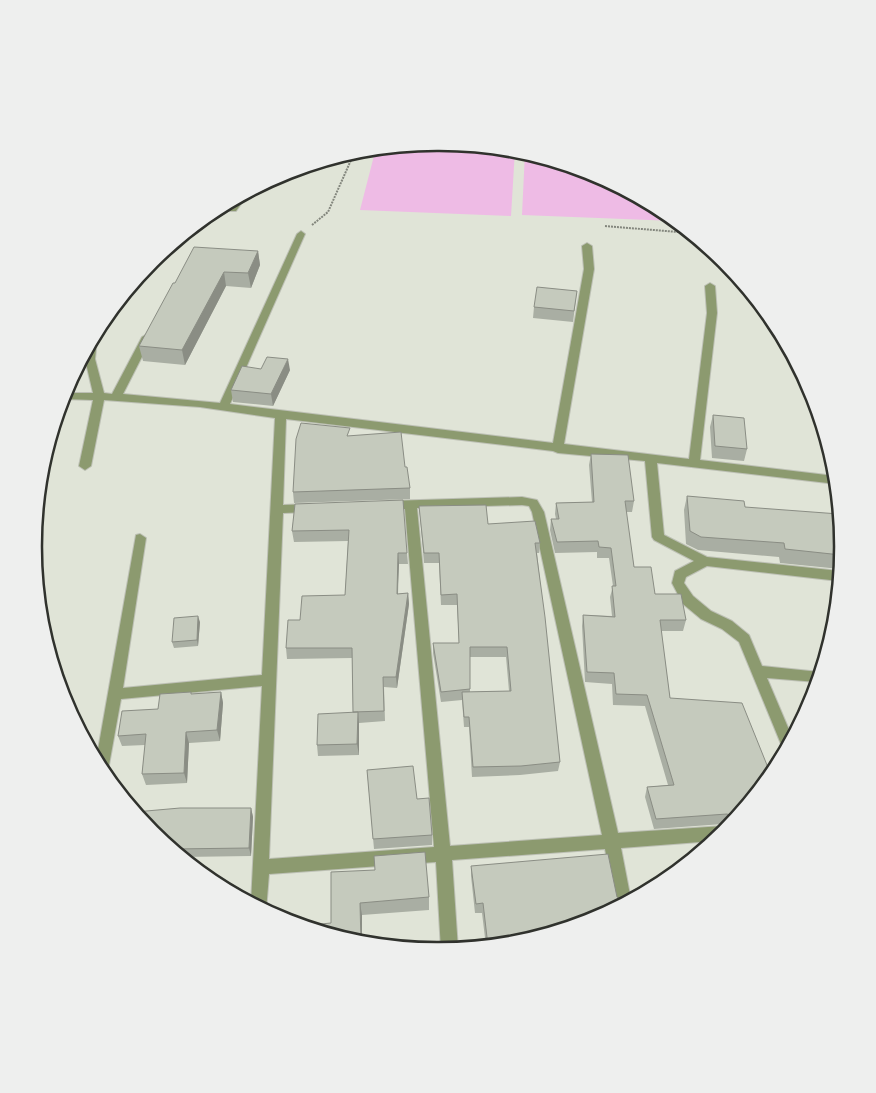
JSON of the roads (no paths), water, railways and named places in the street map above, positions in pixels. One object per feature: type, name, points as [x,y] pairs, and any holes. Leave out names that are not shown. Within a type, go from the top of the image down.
[{"type":"street","points":[[224,405],[301,234]]},
{"type":"street","points":[[558,449],[589,269],[587,246]]},
{"type":"street","points":[[694,464],[712,313],[710,286]]},
{"type":"street","points":[[116,397],[152,328]]},
{"type":"street","points":[[85,466],[99,396],[90,358]]},
{"type":"street","points":[[73,396],[116,397],[224,405],[280,415],[828,479]]},
{"type":"street","points":[[260,899],[280,415]]},
{"type":"street","points":[[651,459],[658,537],[705,561],[833,575]]},
{"type":"street","points":[[373,506],[522,501],[533,503],[612,842],[622,896]]},
{"type":"street","points":[[411,504],[449,942]]},
{"type":"street","points":[[276,509],[324,507]]},
{"type":"street","points":[[104,759],[140,538]]},
{"type":"street","points":[[705,561],[680,574],[678,582],[688,600],[706,615],[727,625],[744,639],[785,737]]},
{"type":"street","points":[[757,671],[812,676]]},
{"type":"street","points":[[116,694],[270,680]]},
{"type":"street","points":[[262,867],[709,835]]}]
